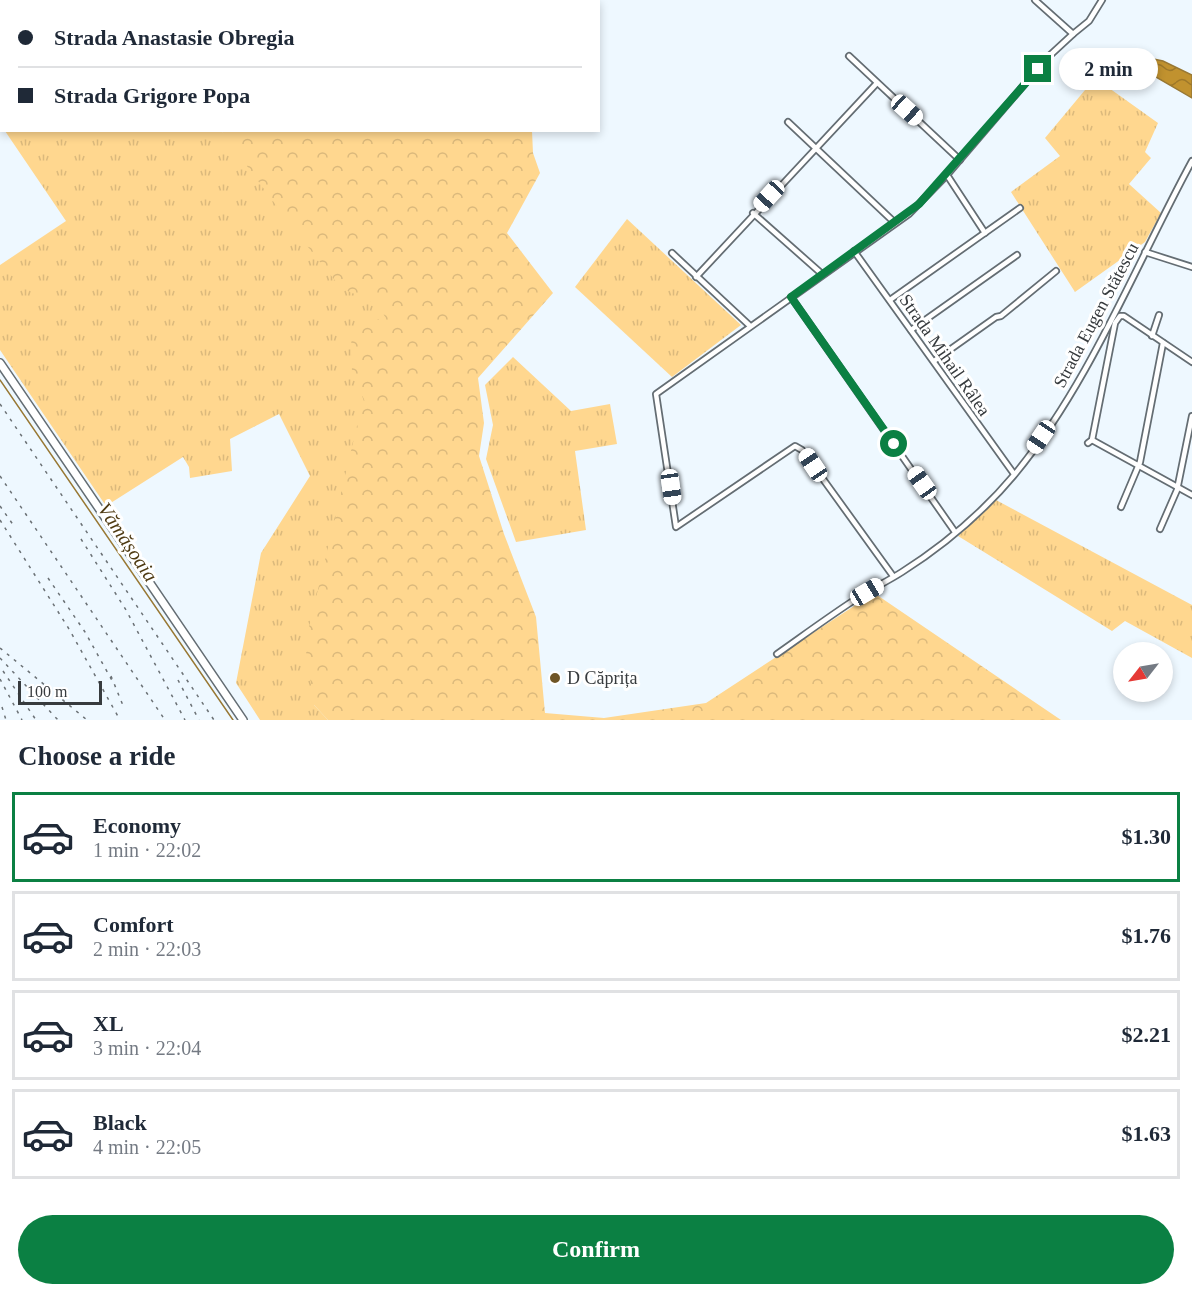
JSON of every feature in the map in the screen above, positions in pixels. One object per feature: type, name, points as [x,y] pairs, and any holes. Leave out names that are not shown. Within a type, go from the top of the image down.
[{"type":"main road","points":[[0,363],[243,720]]},
{"type":"street","points":[[1035,0],[1073,34]]},
{"type":"street","points":[[893,576],[802,450],[795,446],[676,527],[656,394],[919,204],[947,175],[1047,58],[1089,21],[1102,0]]},
{"type":"street","points":[[849,56],[960,160]]},
{"type":"street","points":[[696,277],[753,213],[877,83]]},
{"type":"street","points":[[788,122],[894,222]]},
{"type":"street","name":"Strada Eugen Stătescu","points":[[777,654],[914,564],[955,532],[1014,474],[1066,399],[1192,161]]},
{"type":"street","points":[[947,175],[985,233]]},
{"type":"street","points":[[890,300],[1020,208]]},
{"type":"street","points":[[753,213],[822,274]]},
{"type":"street","name":"Strada Mihail Râlea","points":[[854,251],[1014,474]]},
{"type":"street","points":[[1145,252],[1192,267]]},
{"type":"street","points":[[672,254],[749,325]]},
{"type":"street","points":[[911,330],[1017,255]]},
{"type":"street","points":[[934,361],[996,317],[1001,316],[1056,271]]},
{"type":"street","points":[[791,297],[955,532]]},
{"type":"street","points":[[1152,336],[1159,315]]},
{"type":"street","points":[[1192,362],[1124,316],[1120,316],[1115,323],[1090,441],[1192,495]]},
{"type":"street","points":[[1121,507],[1139,465],[1163,343]]},
{"type":"street","points":[[1160,529],[1178,487],[1192,416]]},
{"type":"green space","points":[[1095,78],[1158,123],[1145,152],[1151,158],[1129,184],[1161,213],[1145,242],[1075,292],[1011,192],[1060,156],[1045,138]]},
{"type":"green space","points":[[6,132],[222,132],[422,341],[367,406],[314,705],[328,720],[260,720],[236,683],[261,553],[310,476],[279,414],[230,439],[232,471],[190,478],[189,467],[183,457],[106,506],[0,350],[0,265],[66,221]]},
{"type":"green space","points":[[222,132],[532,132],[533,153],[540,173],[507,233],[553,293],[478,378],[484,423],[479,456],[504,534],[536,617],[545,713],[604,718],[706,703],[874,593],[1061,720],[328,720],[314,705],[305,644],[361,409],[367,406],[352,373],[351,328],[385,317],[381,310],[369,300],[338,284]]},
{"type":"green space","points":[[627,219],[741,325],[672,377],[575,287]]},
{"type":"green space","points":[[513,357],[571,411],[610,404],[617,444],[575,451],[586,530],[516,542],[486,459],[493,425],[485,385]]},
{"type":"green space","points":[[996,500],[1192,605],[1192,658],[1173,648],[1173,642],[1163,642],[1125,621],[1112,631],[958,536]]},
{"type":"water","points":[[1129,54],[1163,61],[1192,75],[1192,98],[1125,59]]},
{"type":"waterway","name":"Vămășoaia","points":[[0,380],[233,720]]},
{"type":"railway","points":[[0,404],[214,720]]},
{"type":"railway","points":[[0,476],[165,720]]},
{"type":"railway","points":[[0,506],[14,526]]},
{"type":"railway","points":[[0,520],[69,629],[120,720]]},
{"type":"railway","points":[[81,539],[126,610],[185,720]]},
{"type":"railway","points":[[48,578],[85,632],[114,684]]},
{"type":"railway","points":[[0,648],[87,720]]},
{"type":"railway","points":[[0,658],[58,720]]},
{"type":"railway","points":[[3,671],[36,720]]},
{"type":"railway","points":[[111,676],[124,708]]},
{"type":"railway","points":[[0,679],[22,720]]},
{"type":"railway","points":[[178,680],[199,720]]},
{"type":"railway","points":[[2,707],[6,720]]},
{"type":"place","name":"D Căprița","points":[[555,678]]},
{"type":"route","points":[[894,444],[791,297],[894,222],[909,214],[947,175],[1038,69]]}]
